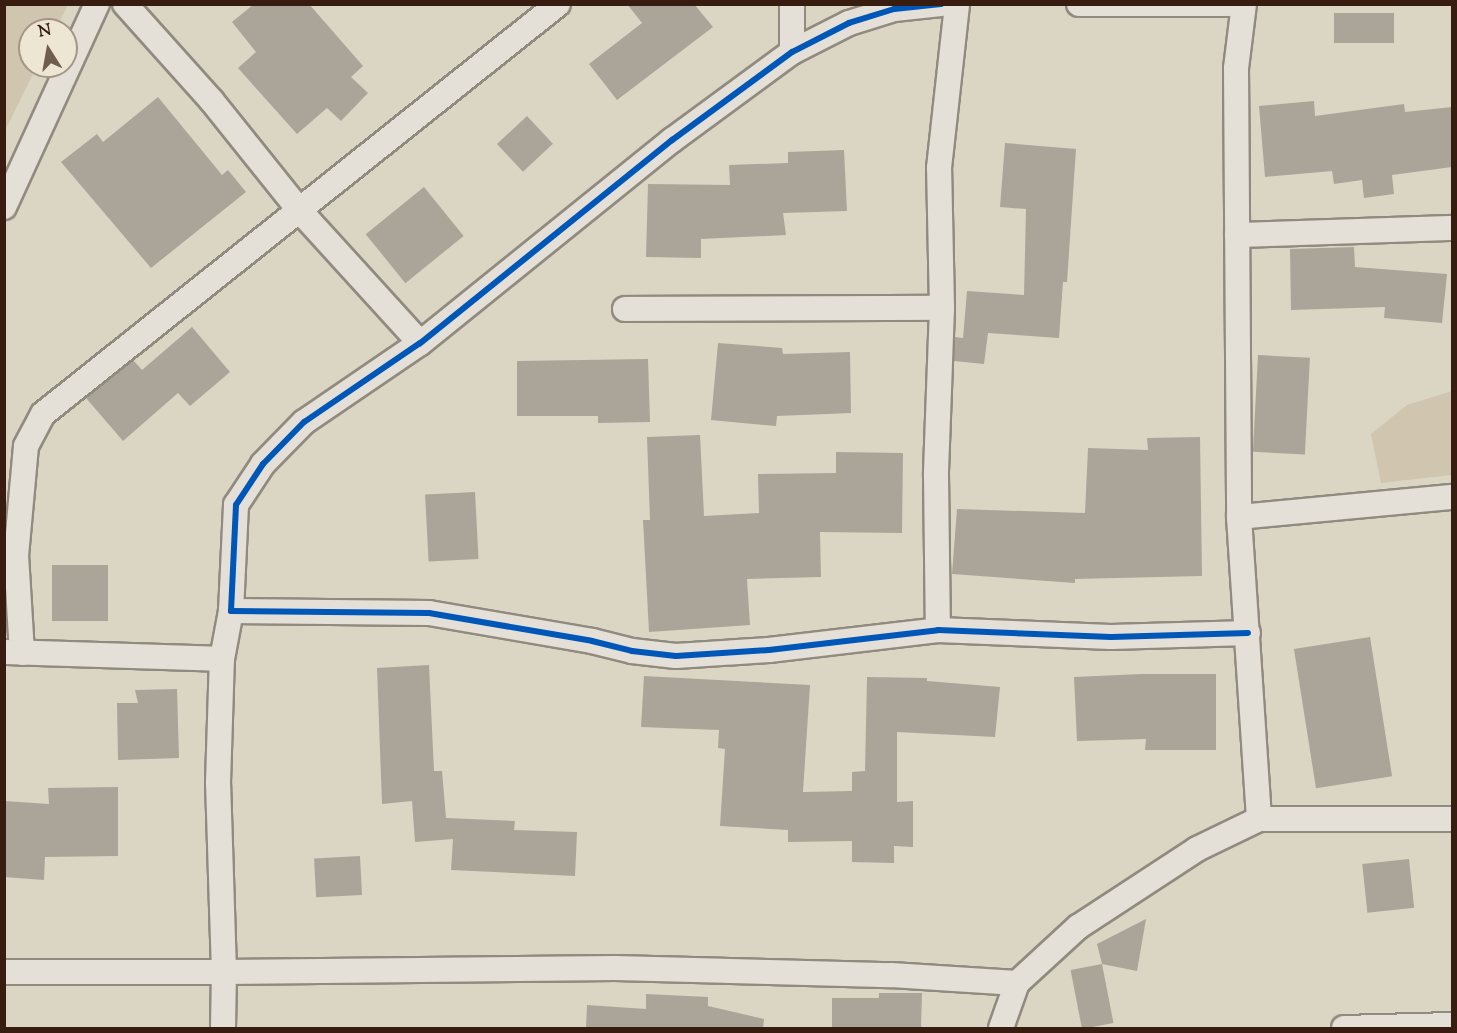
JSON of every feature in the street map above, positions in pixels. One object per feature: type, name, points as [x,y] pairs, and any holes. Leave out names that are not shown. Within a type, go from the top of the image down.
[{"type":"street","points":[[4,207],[97,4]]},
{"type":"street","points":[[125,4],[212,101],[300,211],[420,343]]},
{"type":"street","points":[[222,659],[14,652],[16,556],[26,446],[30,431],[43,414],[89,376],[300,211],[558,4]]},
{"type":"street","points":[[792,4],[792,52]]},
{"type":"street","points":[[223,1029],[224,972],[218,783],[222,659],[231,611],[233,524],[243,488],[304,422],[420,343],[672,140],[792,52],[849,23],[894,9],[941,4]]},
{"type":"street","points":[[938,630],[936,486],[942,308],[939,168],[957,4]]},
{"type":"street","points":[[1079,4],[1230,4]]},
{"type":"street","points":[[1244,4],[1236,68],[1239,517],[1259,819]]},
{"type":"street","points":[[1237,235],[1452,228]]},
{"type":"street","points":[[625,309],[942,308]]},
{"type":"street","points":[[1239,517],[1452,497]]},
{"type":"street","points":[[231,611],[429,613],[592,641],[632,651],[676,656],[770,650],[938,630],[1111,637],[1248,633]]},
{"type":"street","points":[[1001,1029],[1017,983],[1087,921],[1197,849],[1259,819],[1452,819]]},
{"type":"street","points":[[4,972],[615,968],[891,975],[1017,983]]},
{"type":"street","points":[[1344,1029],[1452,1025]]},
{"type":"shaded area","points":[[5,4],[68,5],[61,18],[18,18],[18,78],[31,78],[5,131]]},
{"type":"shaded area","points":[[1452,391],[1452,475],[1381,483],[1371,434],[1407,405]]},
{"type":"building","points":[[254,4],[309,4],[363,66],[351,77],[368,93],[341,121],[327,108],[297,134],[238,68],[256,52],[232,22]]},
{"type":"building","points":[[627,4],[694,4],[713,27],[617,100],[589,64],[642,23]]},
{"type":"building","points":[[1334,13],[1394,13],[1394,43],[1334,43]]},
{"type":"building","points":[[158,97],[222,175],[228,170],[246,192],[151,268],[61,162],[97,134],[103,142]]},
{"type":"building","points":[[1314,101],[1315,116],[1404,104],[1405,112],[1452,107],[1452,167],[1392,175],[1394,194],[1364,198],[1362,180],[1334,184],[1332,171],[1265,177],[1259,106]]},
{"type":"building","points":[[527,116],[553,144],[523,172],[497,144]]},
{"type":"building","points":[[1005,143],[1076,149],[1067,282],[1063,282],[1059,338],[988,333],[984,364],[954,361],[955,337],[963,338],[967,291],[1024,295],[1026,209],[1000,207]]},
{"type":"building","points":[[844,150],[847,211],[783,213],[786,235],[701,239],[701,258],[646,257],[648,184],[730,185],[729,165],[788,163],[788,152]]},
{"type":"building","points":[[424,187],[464,236],[405,283],[366,234]]},
{"type":"building","points":[[1354,247],[1355,267],[1447,274],[1442,323],[1384,318],[1385,307],[1291,310],[1290,249]]},
{"type":"building","points":[[192,327],[230,372],[190,406],[178,393],[123,441],[86,398],[133,360],[142,370]]},
{"type":"building","points":[[718,343],[782,348],[783,354],[850,352],[851,413],[777,416],[776,426],[711,420]]},
{"type":"building","points":[[1258,355],[1310,358],[1305,455],[1253,452]]},
{"type":"building","points":[[648,359],[650,422],[598,423],[598,416],[517,416],[517,361]]},
{"type":"building","points":[[700,435],[704,516],[759,513],[758,474],[836,473],[836,452],[903,453],[902,533],[820,532],[821,577],[747,579],[750,625],[649,632],[643,520],[650,520],[647,437]]},
{"type":"building","points":[[1200,437],[1202,576],[1075,579],[1075,583],[952,574],[957,509],[1085,513],[1088,448],[1148,450],[1147,438]]},
{"type":"building","points":[[475,492],[479,559],[429,562],[425,495]]},
{"type":"building","points":[[52,565],[108,565],[108,621],[52,621]]},
{"type":"building","points":[[1370,637],[1392,776],[1316,788],[1294,649]]},
{"type":"building","points":[[429,665],[434,771],[442,771],[446,818],[515,821],[514,830],[577,832],[575,876],[451,870],[453,839],[415,842],[412,801],[382,804],[377,668]]},
{"type":"building","points":[[1216,674],[1216,750],[1145,750],[1146,739],[1077,741],[1074,677]]},
{"type":"building","points":[[644,676],[810,685],[803,792],[852,791],[852,772],[865,771],[867,677],[927,678],[927,681],[1000,687],[995,737],[897,732],[897,802],[913,801],[913,847],[894,846],[894,863],[852,862],[852,841],[788,842],[788,830],[720,826],[725,749],[718,748],[719,730],[641,727]]},
{"type":"building","points":[[177,689],[179,758],[118,760],[117,703],[138,703],[135,690]]},
{"type":"building","points":[[118,787],[118,856],[45,857],[44,880],[4,877],[4,801],[49,804],[48,788]]},
{"type":"building","points":[[360,856],[362,895],[316,897],[314,858]]},
{"type":"building","points":[[1409,859],[1414,908],[1367,913],[1362,864]]},
{"type":"building","points":[[1146,919],[1137,971],[1102,964],[1097,944]]},
{"type":"building","points":[[1102,964],[1113,1023],[1082,1028],[1071,970]]},
{"type":"building","points":[[879,993],[922,993],[921,1029],[832,1028],[832,998],[879,998]]},
{"type":"building","points":[[646,994],[708,997],[708,1006],[764,1019],[763,1029],[586,1029],[587,1005],[646,1009]]},
{"type":"cycle path","points":[[941,4],[894,9],[849,23],[792,52],[672,140],[420,343],[304,422],[263,464],[236,505],[231,611],[429,613],[592,641],[632,651],[676,656],[769,650],[938,630],[1111,637],[1248,633]]}]
